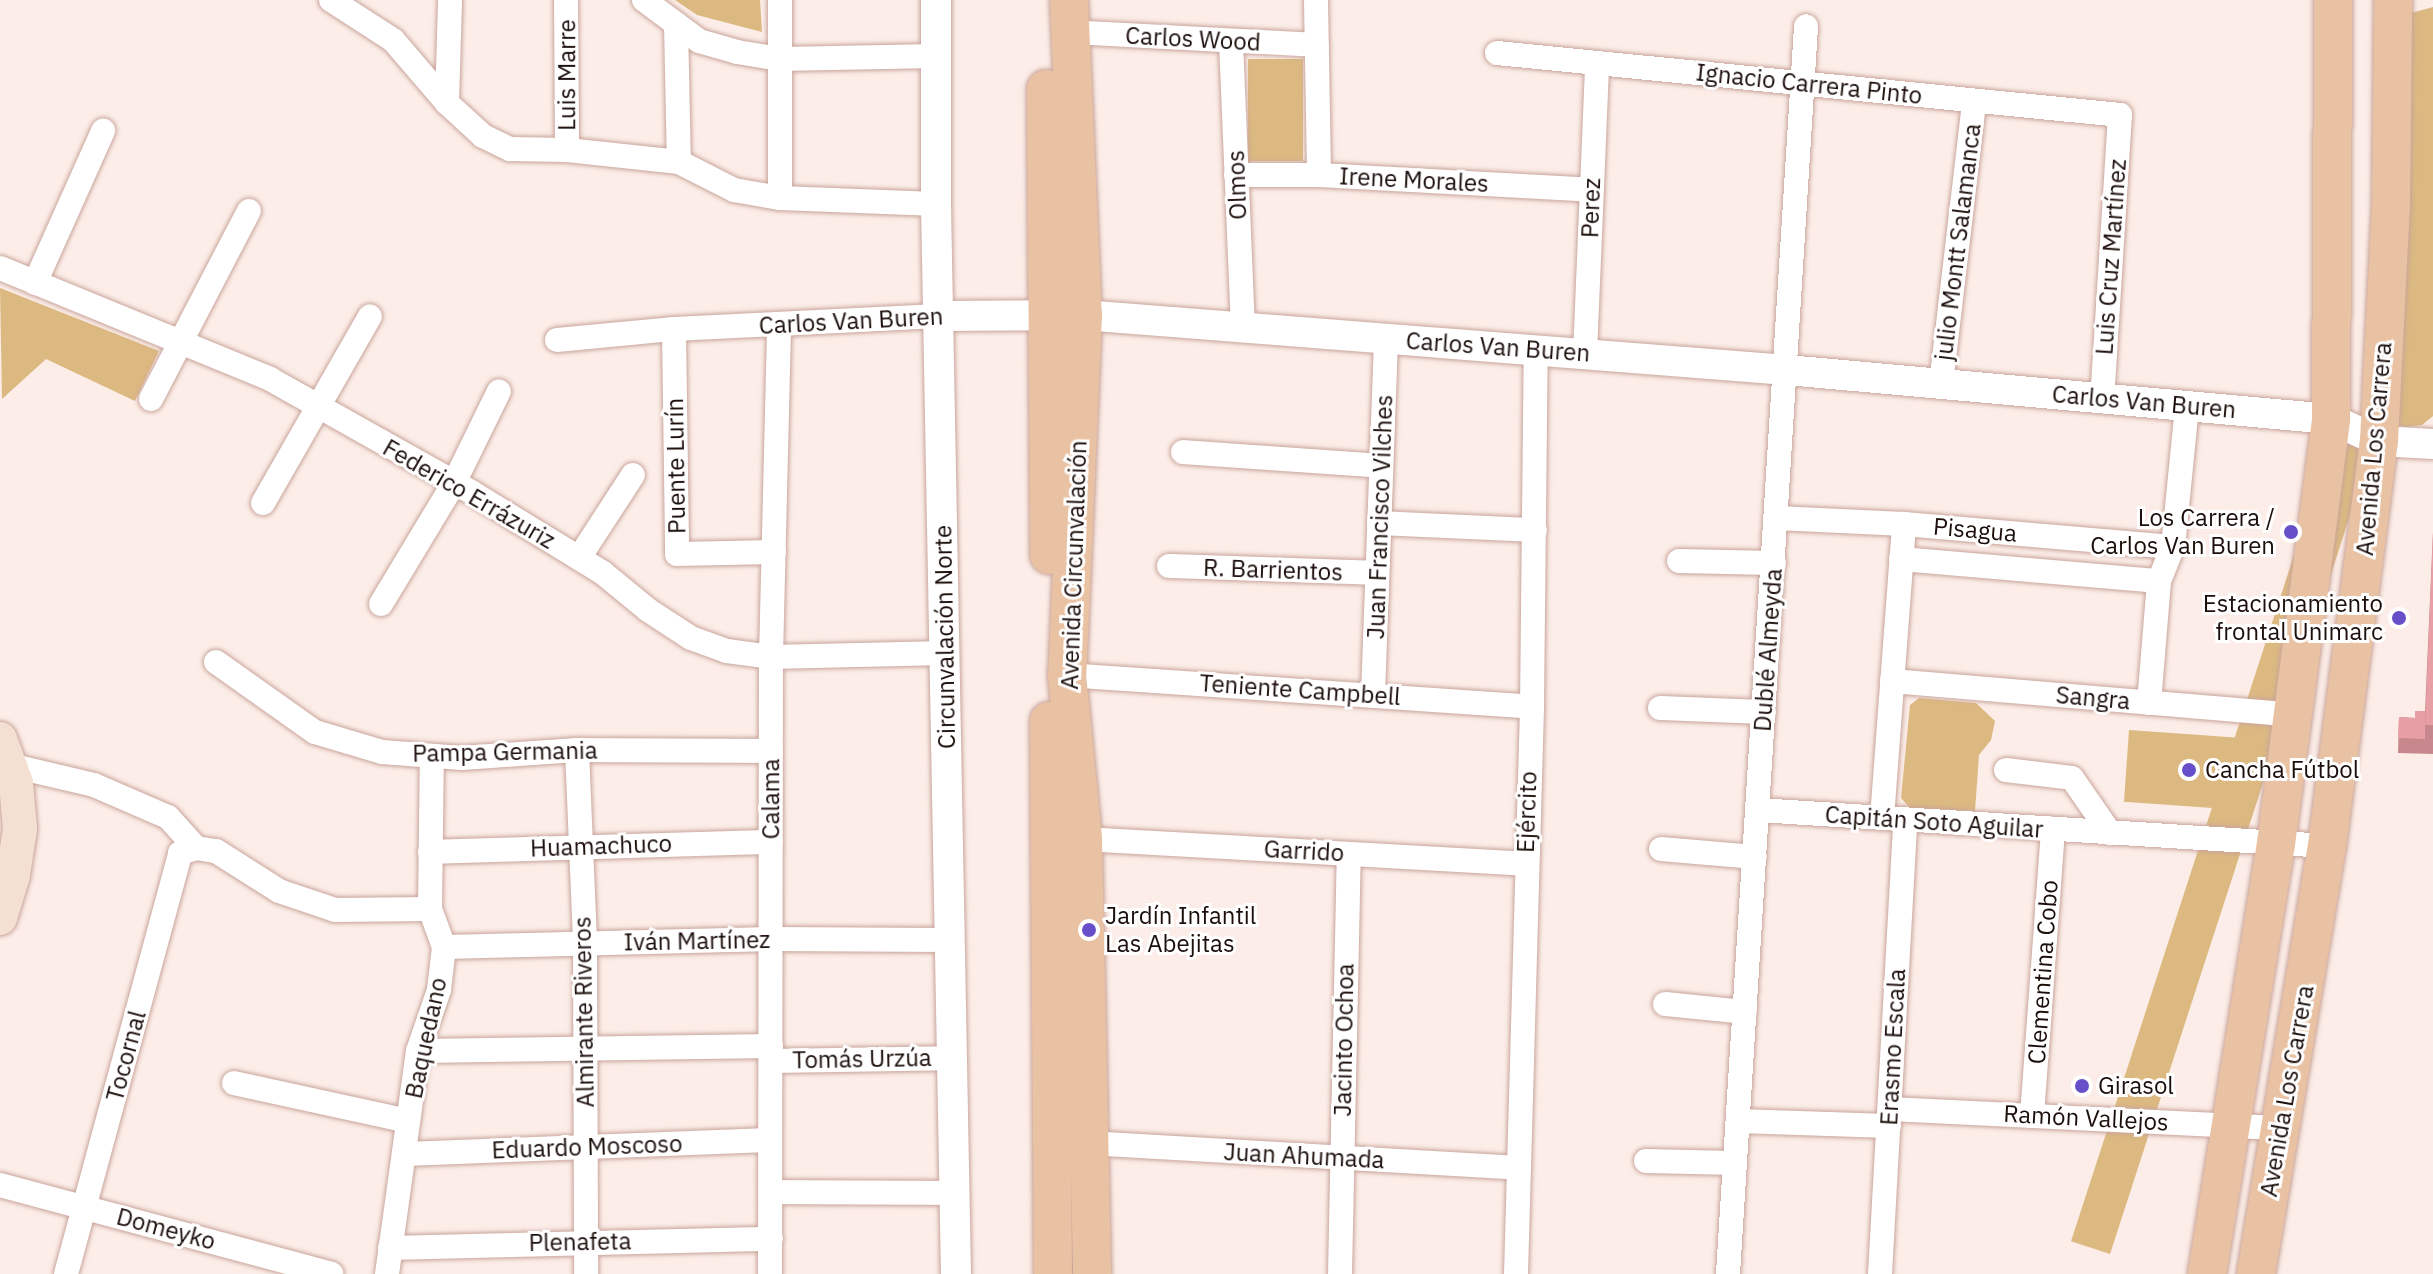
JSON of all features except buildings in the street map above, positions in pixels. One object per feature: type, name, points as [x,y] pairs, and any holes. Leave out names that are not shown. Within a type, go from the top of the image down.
[{"type":"main road","name":"Avenida Circunvalación","points":[[1046,0],[1065,316],[1067,675],[1083,839],[1092,1274]]},
{"type":"main road","name":"Avenida Los Carrera","points":[[2207,1274],[2276,844],[2331,419],[2333,0]]},
{"type":"main road","name":"Avenida Los Carrera","points":[[2256,1274],[2327,846],[2379,441],[2391,206],[2393,0]]},
{"type":"main road","name":"Avenida Circunvalación","points":[[1053,1274],[1069,16]]},
{"type":"main road","points":[[0,918],[13,875],[20,829],[16,783],[4,752]]},
{"type":"street","points":[[447,103],[450,0]]},
{"type":"street","name":"Luis Marre","points":[[566,0],[567,150]]},
{"type":"street","points":[[644,0],[699,41],[780,59],[936,56]]},
{"type":"street","points":[[780,0],[780,198]]},
{"type":"street","name":"Circunvalación Norte","points":[[936,0],[936,204],[956,1274]]},
{"type":"street","points":[[1316,0],[1319,175]]},
{"type":"street","points":[[341,3],[393,40],[447,103],[483,136],[510,149],[567,150],[679,162],[734,190],[780,198],[936,204]]},
{"type":"street","name":"Carlos Wood","points":[[1069,16],[1231,42],[1317,45]]},
{"type":"street","points":[[676,24],[679,162]]},
{"type":"street","name":"Dublé Almeyda","points":[[1728,1274],[1787,370],[1806,26]]},
{"type":"street","name":"Olmos","points":[[1231,42],[1243,328]]},
{"type":"street","name":"Ignacio Carrera Pinto","points":[[1497,53],[2120,115]]},
{"type":"street","name":"Perez","points":[[1585,354],[1597,63]]},
{"type":"street","name":"julio Montt Salamanca","points":[[1941,384],[1974,101]]},
{"type":"street","name":"Luis Cruz Martínez","points":[[2102,398],[2120,115]]},
{"type":"street","points":[[35,283],[103,131]]},
{"type":"street","name":"Irene Morales","points":[[1236,175],[1319,175],[1592,190]]},
{"type":"street","points":[[151,399],[249,211]]},
{"type":"street","name":"Federico Errázuriz","points":[[0,268],[270,379],[579,558],[691,638],[727,651],[771,657],[945,653]]},
{"type":"street","points":[[263,503],[370,316]]},
{"type":"street","name":"Carlos Van Buren","points":[[557,340],[674,329],[939,316],[1065,316],[1787,370],[2331,419],[2379,441],[2433,444]]},
{"type":"street","name":"Calama","points":[[770,1274],[771,657],[779,325]]},
{"type":"street","name":"Puente Lurín","points":[[674,329],[677,554],[774,552]]},
{"type":"street","name":"Juan Francisco Vilches","points":[[1373,695],[1386,339]]},
{"type":"street","name":"Ejército","points":[[1516,1274],[1525,864],[1532,707],[1536,350]]},
{"type":"street","points":[[381,604],[454,483],[499,391]]},
{"type":"street","points":[[2149,703],[2159,581],[2173,547],[2187,406]]},
{"type":"street","points":[[1183,452],[1381,466]]},
{"type":"street","points":[[579,558],[633,475]]},
{"type":"street","name":"Pisagua","points":[[1777,518],[1904,524],[2173,547]]},
{"type":"street","points":[[1379,523],[1535,530]]},
{"type":"street","name":"Erasmo Escala","points":[[1880,1274],[1890,1117],[1894,819],[1892,681],[1904,524]]},
{"type":"street","name":"Pisagua","points":[[1901,559],[2159,581]]},
{"type":"street","points":[[1679,561],[1774,563]]},
{"type":"street","name":"R. Barrientos","points":[[1169,566],[1377,573]]},
{"type":"street","name":"Pampa Germania","points":[[216,662],[315,732],[382,752],[462,758],[577,750],[771,751]]},
{"type":"street","name":"Teniente Campbell","points":[[1067,675],[1532,707]]},
{"type":"street","name":"Sangra","points":[[1892,681],[2294,715]]},
{"type":"street","points":[[1660,708],[1764,712]]},
{"type":"street","name":"Almirante Riveros","points":[[577,750],[585,944],[586,1274]]},
{"type":"street","points":[[4,752],[94,785],[168,817],[196,848],[216,851],[279,891],[335,910],[430,909]]},
{"type":"street","name":"Baquedano","points":[[387,1274],[418,1051],[439,990],[444,947],[430,909],[432,756]]},
{"type":"street","points":[[2006,770],[2072,778],[2110,833]]},
{"type":"street","name":"Capitán Soto Aguilar","points":[[1758,810],[2327,846]]},
{"type":"street","name":"Clementina Cobo","points":[[2032,1116],[2053,829]]},
{"type":"street","name":"Garrido","points":[[1083,839],[1525,864]]},
{"type":"street","name":"Huamachuco","points":[[430,852],[771,842]]},
{"type":"street","name":"Tocornal","points":[[66,1274],[180,853],[196,848]]},
{"type":"street","points":[[1661,849],[1755,857]]},
{"type":"street","name":"Jacinto Ochoa","points":[[1340,1274],[1349,854]]},
{"type":"street","name":"Iván Martínez","points":[[444,947],[771,939],[950,940]]},
{"type":"street","points":[[1665,1004],[1745,1012]]},
{"type":"street","name":"Tomás Urzúa","points":[[418,1051],[585,1050],[952,1058]]},
{"type":"street","points":[[234,1083],[408,1121]]},
{"type":"street","name":"Ramón Vallejos","points":[[1738,1121],[2032,1116],[2282,1128]]},
{"type":"street","name":"Eduardo Moscoso","points":[[404,1154],[770,1140]]},
{"type":"street","name":"Juan Ahumada","points":[[1088,1143],[1519,1168]]},
{"type":"street","points":[[1646,1161],[1735,1163]]},
{"type":"street","name":"Domeyko","points":[[0,1185],[331,1274]]},
{"type":"street","points":[[770,1192],[955,1193]]},
{"type":"street","name":"Plenafeta","points":[[390,1248],[771,1239]]},
{"type":"shaded area","points":[[675,0],[760,0],[762,32],[697,15]]},
{"type":"shaded area","points":[[2433,7],[2433,416],[2422,425],[2407,427],[2397,425],[2411,13]]},
{"type":"shaded area","points":[[1248,59],[1303,59],[1303,161],[1248,161]]},
{"type":"shaded area","points":[[0,288],[159,351],[135,401],[46,359],[2,399]]},
{"type":"shaded area","points":[[2334,432],[2373,445],[2110,1254],[2071,1241]]},
{"type":"shaded area","points":[[1919,698],[1976,703],[1995,721],[1991,740],[1979,755],[1975,811],[1910,808],[1901,798],[1910,705]]},
{"type":"shaded area","name":"Cancha Fútbol","points":[[2129,730],[2253,739],[2248,810],[2124,802]]},
{"type":"place","name":"Los Carrera / Carlos Van Buren","points":[[2291,532]]},
{"type":"place","name":"Estacionamiento frontal Unimarc","points":[[2399,618]]},
{"type":"place","name":"Cancha Fútbol","points":[[2189,770]]},
{"type":"place","name":"Jardín Infantil Las Abejitas","points":[[1089,930]]},
{"type":"place","name":"Girasol","points":[[2082,1086]]}]
